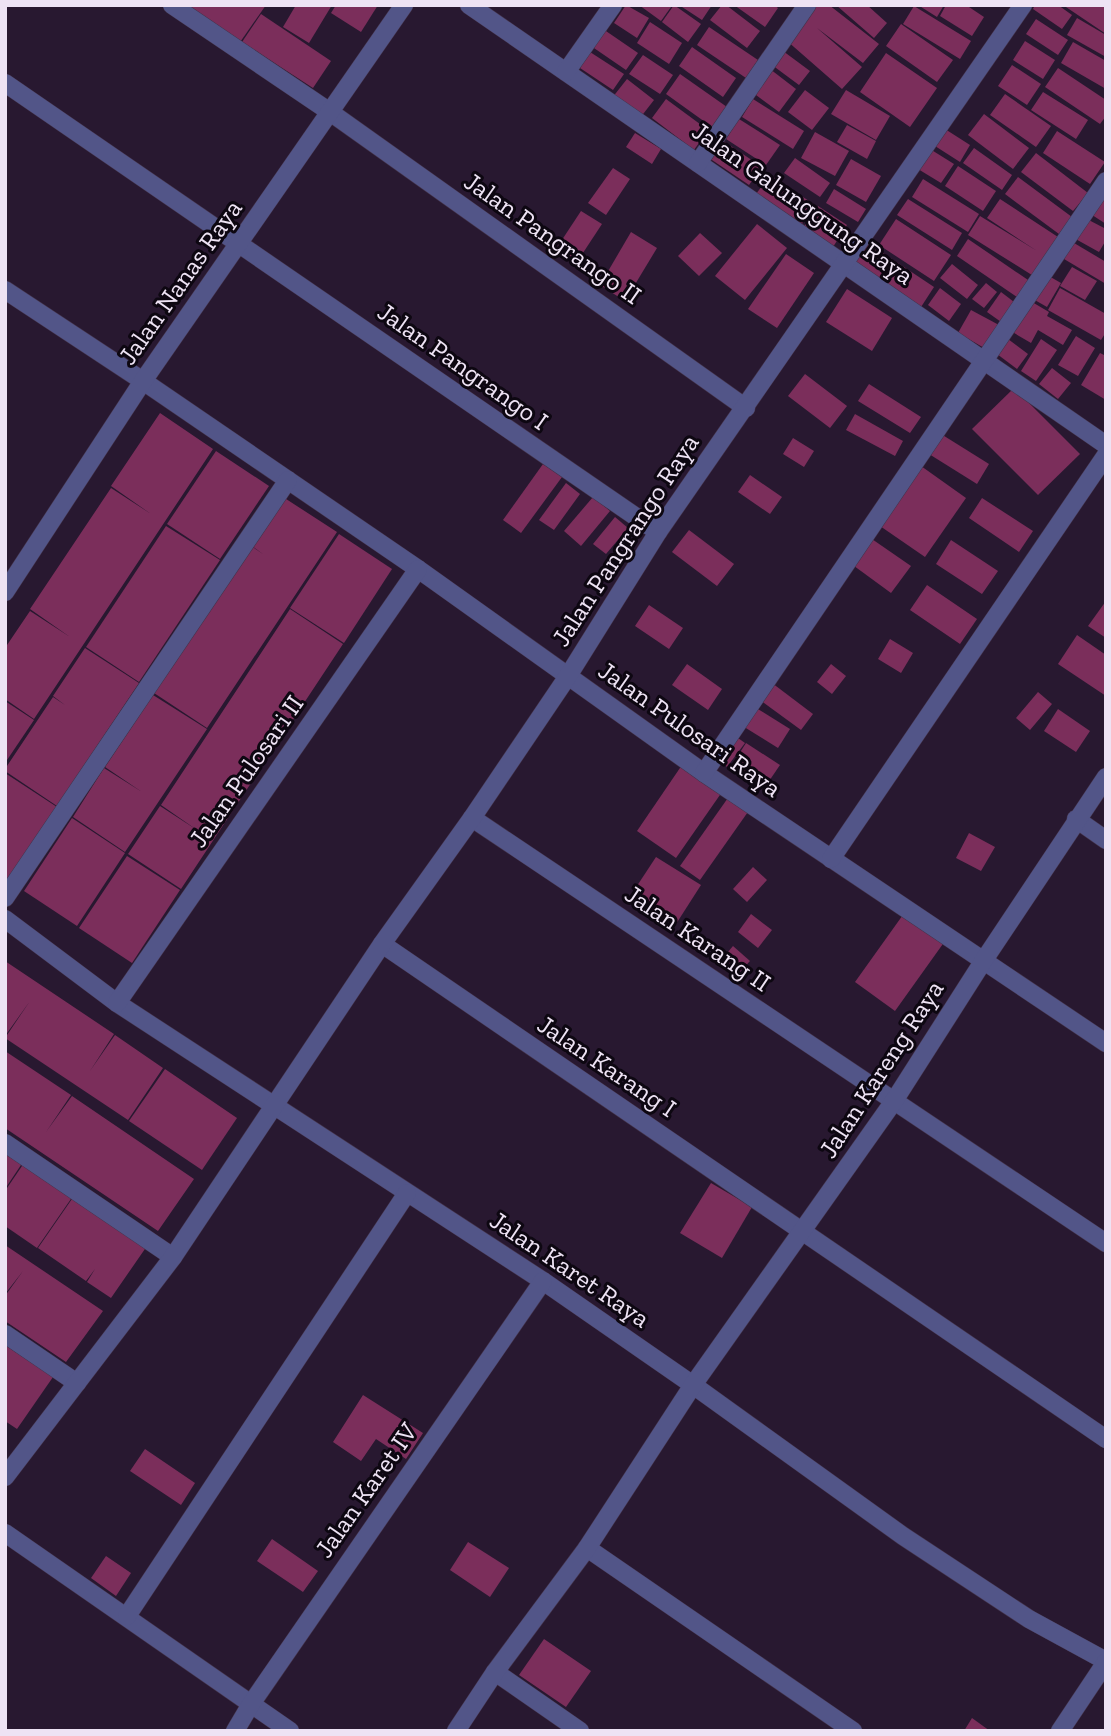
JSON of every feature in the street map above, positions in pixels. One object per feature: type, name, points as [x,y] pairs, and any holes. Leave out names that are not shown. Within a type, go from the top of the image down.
[{"type":"street","name":"Jalan Pangrango II","points":[[172,5],[330,112],[746,408]]},
{"type":"street","name":"Jalan Nanas Raya","points":[[5,592],[143,380],[404,5]]},
{"type":"street","name":"Jalan Galunggung Raya","points":[[469,5],[1106,445]]},
{"type":"street","points":[[566,72],[612,5]]},
{"type":"street","points":[[698,163],[807,5]]},
{"type":"street","name":"Jalan Pangrango Raya","points":[[5,1477],[173,1257],[382,944],[568,676],[658,532],[1023,5]]},
{"type":"street","name":"Jalan Pangrango I","points":[[5,83],[658,532]]},
{"type":"street","points":[[704,773],[1106,181]]},
{"type":"street","name":"Jalan Pulosari Raya","points":[[5,290],[143,380],[418,569],[704,773],[1106,1043]]},
{"type":"street","points":[[831,859],[1106,455]]},
{"type":"street","points":[[5,898],[288,480]]},
{"type":"street","name":"Jalan Pulosari II","points":[[117,1003],[418,569]]},
{"type":"street","name":"Jalan Kareng Raya","points":[[456,1731],[495,1672],[587,1548],[693,1385],[894,1101],[1076,819],[1106,777]]},
{"type":"street","name":"Jalan Karang II","points":[[472,818],[1106,1243]]},
{"type":"street","points":[[1076,819],[1106,840]]},
{"type":"street","name":"Jalan Karet Raya","points":[[5,919],[117,1003],[543,1281],[903,1536],[1029,1619],[1106,1661]]},
{"type":"street","name":"Jalan Karang I","points":[[382,944],[1106,1439]]},
{"type":"street","points":[[5,1143],[173,1257]]},
{"type":"street","points":[[127,1616],[407,1193]]},
{"type":"street","name":"Jalan Karet IV","points":[[235,1731],[543,1281]]},
{"type":"street","points":[[5,1334],[77,1383]]},
{"type":"street","points":[[5,1534],[290,1731]]},
{"type":"street","points":[[587,1548],[853,1731]]},
{"type":"street","points":[[1060,1731],[1106,1661]]},
{"type":"street","points":[[495,1672],[580,1731]]},
{"type":"building","points":[[176,5],[266,5],[236,48]]},
{"type":"building","points":[[296,5],[332,5],[309,43],[283,27]]},
{"type":"building","points":[[336,5],[378,5],[361,32],[331,13]]},
{"type":"building","points":[[626,5],[649,18],[637,38],[614,23]]},
{"type":"building","points":[[639,5],[669,5],[671,7],[661,21]]},
{"type":"building","points":[[674,5],[701,24],[688,42],[662,22]]},
{"type":"building","points":[[679,5],[712,5],[702,20]]},
{"type":"building","points":[[722,5],[726,5],[760,31],[747,48],[710,20]]},
{"type":"building","points":[[734,5],[774,5],[778,8],[765,27]]},
{"type":"building","points":[[816,5],[829,5],[879,44],[863,63],[817,28],[862,67],[842,89],[786,40]]},
{"type":"building","points":[[836,5],[867,5],[887,23],[874,38]]},
{"type":"building","points":[[918,5],[944,5],[937,17]]},
{"type":"building","points":[[946,5],[966,5],[984,17],[972,36],[940,16]]},
{"type":"building","points":[[1035,5],[1058,5],[1072,15],[1062,29],[1033,9]]},
{"type":"building","points":[[1063,5],[1106,5],[1106,34]]},
{"type":"building","points":[[914,6],[971,41],[960,59],[903,24]]},
{"type":"building","points":[[261,14],[331,61],[313,88],[242,42]]},
{"type":"building","points":[[1077,18],[1106,35],[1106,57],[1067,35]]},
{"type":"building","points":[[1036,19],[1068,40],[1058,55],[1026,34]]},
{"type":"building","points":[[650,22],[682,43],[669,64],[637,43]]},
{"type":"building","points":[[901,24],[953,60],[937,82],[886,46]]},
{"type":"building","points":[[709,27],[758,60],[746,78],[697,45]]},
{"type":"building","points":[[603,29],[638,53],[626,70],[591,46]]},
{"type":"building","points":[[1025,41],[1055,60],[1043,79],[1013,60]]},
{"type":"building","points":[[1073,42],[1106,61],[1106,89],[1061,63]]},
{"type":"building","points":[[692,47],[736,78],[723,97],[679,66]]},
{"type":"building","points":[[783,51],[810,71],[799,85],[772,65]]},
{"type":"building","points":[[590,52],[624,74],[613,90],[580,68]]},
{"type":"building","points":[[886,53],[937,88],[910,127],[860,92]]},
{"type":"building","points":[[643,55],[673,75],[660,94],[629,74]]},
{"type":"building","points":[[1012,65],[1041,84],[1027,105],[998,86]]},
{"type":"building","points":[[1058,68],[1106,100],[1106,116],[1100,124],[1045,87]]},
{"type":"building","points":[[770,69],[796,89],[779,112],[752,92]]},
{"type":"building","points":[[680,74],[727,107],[712,127],[666,94]]},
{"type":"building","points":[[627,79],[654,100],[640,118],[612,98]]},
{"type":"building","points":[[805,90],[829,108],[812,130],[788,112]]},
{"type":"building","points":[[846,90],[890,116],[876,140],[831,114]]},
{"type":"building","points":[[1043,92],[1088,120],[1076,139],[1031,110]]},
{"type":"building","points":[[1005,94],[1051,126],[1036,147],[990,115]]},
{"type":"building","points":[[666,99],[708,130],[694,150],[652,118]]},
{"type":"building","points":[[753,99],[804,131],[793,149],[742,117]]},
{"type":"building","points":[[984,114],[1029,148],[1013,169],[968,135]]},
{"type":"building","points":[[739,119],[780,145],[766,165],[726,139]]},
{"type":"building","points":[[847,125],[876,141],[867,159],[837,142]]},
{"type":"building","points":[[945,129],[970,145],[960,162],[935,146]]},
{"type":"building","points":[[1057,131],[1105,162],[1090,184],[1043,153]]},
{"type":"building","points":[[815,132],[849,151],[835,176],[801,158]]},
{"type":"building","points":[[635,133],[661,149],[652,164],[626,147]]},
{"type":"building","points":[[722,140],[762,167],[749,185],[709,158]]},
{"type":"building","points":[[974,148],[1012,175],[1002,190],[963,163]]},
{"type":"building","points":[[930,149],[954,164],[941,183],[918,169]]},
{"type":"building","points":[[1036,153],[1088,193],[1073,211],[1021,172]]},
{"type":"building","points":[[795,158],[830,183],[820,197],[784,173]]},
{"type":"building","points":[[851,159],[881,176],[866,202],[836,185]]},
{"type":"building","points":[[958,166],[996,191],[983,211],[945,186]]},
{"type":"building","points":[[613,168],[630,179],[606,215],[588,203]]},
{"type":"building","points":[[770,175],[815,205],[802,224],[756,194]]},
{"type":"building","points":[[1018,177],[1072,217],[1059,234],[1005,194]]},
{"type":"building","points":[[923,179],[979,214],[968,232],[912,197]]},
{"type":"building","points":[[834,189],[866,209],[858,222],[826,203]]},
{"type":"building","points":[[1106,196],[1106,224],[1089,213]]},
{"type":"building","points":[[908,199],[962,233],[952,250],[897,215]]},
{"type":"building","points":[[1000,199],[1058,237],[1035,277],[968,235],[980,216],[1037,251],[987,218]]},
{"type":"building","points":[[818,206],[847,225],[833,247],[803,228]]},
{"type":"building","points":[[581,211],[602,224],[575,265],[554,252]]},
{"type":"building","points":[[1083,217],[1106,229],[1106,240],[1099,252],[1072,237]]},
{"type":"building","points":[[896,219],[951,255],[934,281],[879,245]]},
{"type":"building","points":[[757,224],[787,248],[745,300],[715,276]]},
{"type":"building","points":[[631,232],[657,248],[625,301],[600,285]]},
{"type":"building","points":[[700,233],[722,253],[699,276],[678,256]]},
{"type":"building","points":[[968,239],[1031,282],[1020,299],[957,256]]},
{"type":"building","points":[[1069,240],[1106,262],[1106,284],[1059,256]]},
{"type":"building","points":[[868,243],[934,287],[921,307],[855,262]]},
{"type":"building","points":[[786,254],[814,273],[777,328],[748,309]]},
{"type":"building","points":[[952,264],[978,285],[967,299],[940,278]]},
{"type":"building","points":[[1072,267],[1097,281],[1085,300],[1060,286]]},
{"type":"building","points":[[1047,275],[1061,283],[1047,307],[1033,299]]},
{"type":"building","points":[[986,283],[997,292],[984,308],[972,299]]},
{"type":"building","points":[[940,288],[961,304],[949,321],[928,305]]},
{"type":"building","points":[[1060,288],[1106,314],[1106,332],[1101,340],[1048,310]]},
{"type":"building","points":[[847,289],[892,318],[872,351],[826,322]]},
{"type":"building","points":[[1001,292],[1018,305],[1004,324],[987,312]]},
{"type":"building","points":[[1027,299],[1049,312],[1047,316],[1072,330],[1063,345],[1038,330],[1031,343],[1009,330]]},
{"type":"building","points":[[971,310],[999,325],[986,349],[958,333]]},
{"type":"building","points":[[1004,336],[1028,354],[1017,369],[993,351]]},
{"type":"building","points":[[1076,336],[1095,348],[1078,376],[1058,365]]},
{"type":"building","points":[[1041,339],[1057,350],[1036,381],[1021,371]]},
{"type":"building","points":[[1100,353],[1106,356],[1106,400],[1081,385]]},
{"type":"building","points":[[1052,368],[1071,383],[1058,399],[1039,384]]},
{"type":"building","points":[[805,374],[847,406],[830,428],[788,396]]},
{"type":"building","points":[[869,384],[921,417],[910,433],[858,401]]},
{"type":"building","points":[[1014,388],[1080,454],[1038,495],[972,429]]},
{"type":"building","points":[[160,413],[213,449],[34,719],[5,699],[5,648],[30,611],[70,637],[30,609],[111,488],[151,514],[111,486]]},
{"type":"building","points":[[855,414],[903,441],[895,456],[846,430]]},
{"type":"building","points":[[941,434],[989,464],[977,484],[929,454]]},
{"type":"building","points":[[793,438],[814,451],[804,467],[783,454]]},
{"type":"building","points":[[216,451],[269,486],[220,559],[167,524]]},
{"type":"building","points":[[543,464],[562,477],[521,533],[503,520]]},
{"type":"building","points":[[921,466],[966,498],[925,557],[880,526]]},
{"type":"building","points":[[750,475],[782,497],[770,514],[738,492]]},
{"type":"building","points":[[566,483],[580,494],[554,530],[539,520]]},
{"type":"building","points":[[283,497],[337,532],[207,728],[154,693],[251,546],[263,554],[252,546]]},
{"type":"building","points":[[593,497],[610,511],[581,546],[564,531]]},
{"type":"building","points":[[982,498],[1033,531],[1019,552],[969,518]]},
{"type":"building","points":[[615,517],[628,528],[606,554],[593,544]]},
{"type":"building","points":[[166,526],[220,560],[139,682],[86,647]]},
{"type":"building","points":[[689,530],[734,564],[717,586],[672,552]]},
{"type":"building","points":[[339,534],[392,569],[344,643],[290,608]]},
{"type":"building","points":[[869,537],[911,566],[891,593],[850,563]]},
{"type":"building","points":[[951,540],[998,571],[982,594],[936,564]]},
{"type":"building","points":[[927,585],[977,619],[960,644],[910,610]]},
{"type":"building","points":[[1106,601],[1106,638],[1088,626]]},
{"type":"building","points":[[649,605],[683,628],[669,649],[635,626]]},
{"type":"building","points":[[290,609],[343,644],[181,889],[128,854],[160,806],[197,830],[161,805]]},
{"type":"building","points":[[1077,635],[1106,655],[1106,696],[1058,664]]},
{"type":"building","points":[[890,639],[913,653],[901,673],[878,659]]},
{"type":"building","points":[[85,648],[139,683],[57,806],[5,769],[53,697],[65,705],[53,696]]},
{"type":"building","points":[[687,664],[722,689],[708,710],[672,685]]},
{"type":"building","points":[[831,664],[846,676],[832,694],[817,682]]},
{"type":"building","points":[[772,683],[813,714],[801,730],[760,700]]},
{"type":"building","points":[[1038,692],[1052,704],[1030,730],[1016,718]]},
{"type":"building","points":[[153,695],[207,729],[125,852],[73,817],[104,768],[142,792],[105,767]]},
{"type":"building","points":[[5,701],[34,720],[5,763]]},
{"type":"building","points":[[753,706],[790,729],[778,748],[741,725]]},
{"type":"building","points":[[1058,709],[1090,731],[1076,752],[1044,731]]},
{"type":"building","points":[[738,738],[745,743],[727,767],[720,761]]},
{"type":"building","points":[[746,743],[780,765],[765,787],[732,765]]},
{"type":"building","points":[[682,765],[722,792],[676,858],[637,831]]},
{"type":"building","points":[[5,773],[57,807],[9,880],[5,877]]},
{"type":"building","points":[[730,795],[750,809],[700,880],[680,866]]},
{"type":"building","points":[[72,818],[125,853],[77,926],[24,891]]},
{"type":"building","points":[[969,833],[995,847],[981,871],[956,858]]},
{"type":"building","points":[[127,856],[180,890],[132,963],[79,928]]},
{"type":"building","points":[[656,857],[701,885],[676,924],[631,895]]},
{"type":"building","points":[[753,867],[767,880],[747,902],[733,889]]},
{"type":"building","points":[[905,912],[945,941],[895,1011],[855,982]]},
{"type":"building","points":[[751,914],[772,930],[758,948],[738,932]]},
{"type":"building","points":[[733,946],[750,961],[738,974],[722,959]]},
{"type":"building","points":[[5,961],[114,1034],[90,1071],[115,1035],[163,1068],[128,1120],[5,1038],[30,1001],[5,1036]]},
{"type":"building","points":[[5,1051],[71,1095],[46,1132],[72,1096],[194,1179],[158,1231],[5,1128]]},
{"type":"building","points":[[165,1069],[237,1118],[202,1170],[129,1121]]},
{"type":"building","points":[[5,1150],[23,1162],[5,1189]]},
{"type":"building","points":[[24,1163],[73,1196],[37,1248],[5,1226],[5,1191]]},
{"type":"building","points":[[711,1183],[752,1207],[722,1258],[680,1233]]},
{"type":"building","points":[[74,1196],[147,1246],[111,1298],[87,1282],[95,1269],[86,1281],[38,1248]]},
{"type":"building","points":[[5,1245],[103,1311],[66,1362],[5,1321],[5,1296],[23,1271],[5,1294]]},
{"type":"building","points":[[5,1345],[53,1377],[17,1429],[5,1421]]},
{"type":"building","points":[[363,1395],[423,1433],[406,1459],[376,1439],[361,1461],[333,1442]]},
{"type":"building","points":[[145,1449],[195,1483],[181,1505],[130,1471]]},
{"type":"building","points":[[272,1539],[318,1571],[303,1592],[257,1561]]},
{"type":"building","points":[[468,1542],[509,1568],[490,1597],[450,1570]]},
{"type":"building","points":[[106,1556],[131,1573],[116,1596],[91,1578]]},
{"type":"building","points":[[544,1639],[591,1671],[566,1707],[519,1675]]},
{"type":"building","points":[[972,1718],[990,1731],[964,1731]]}]
